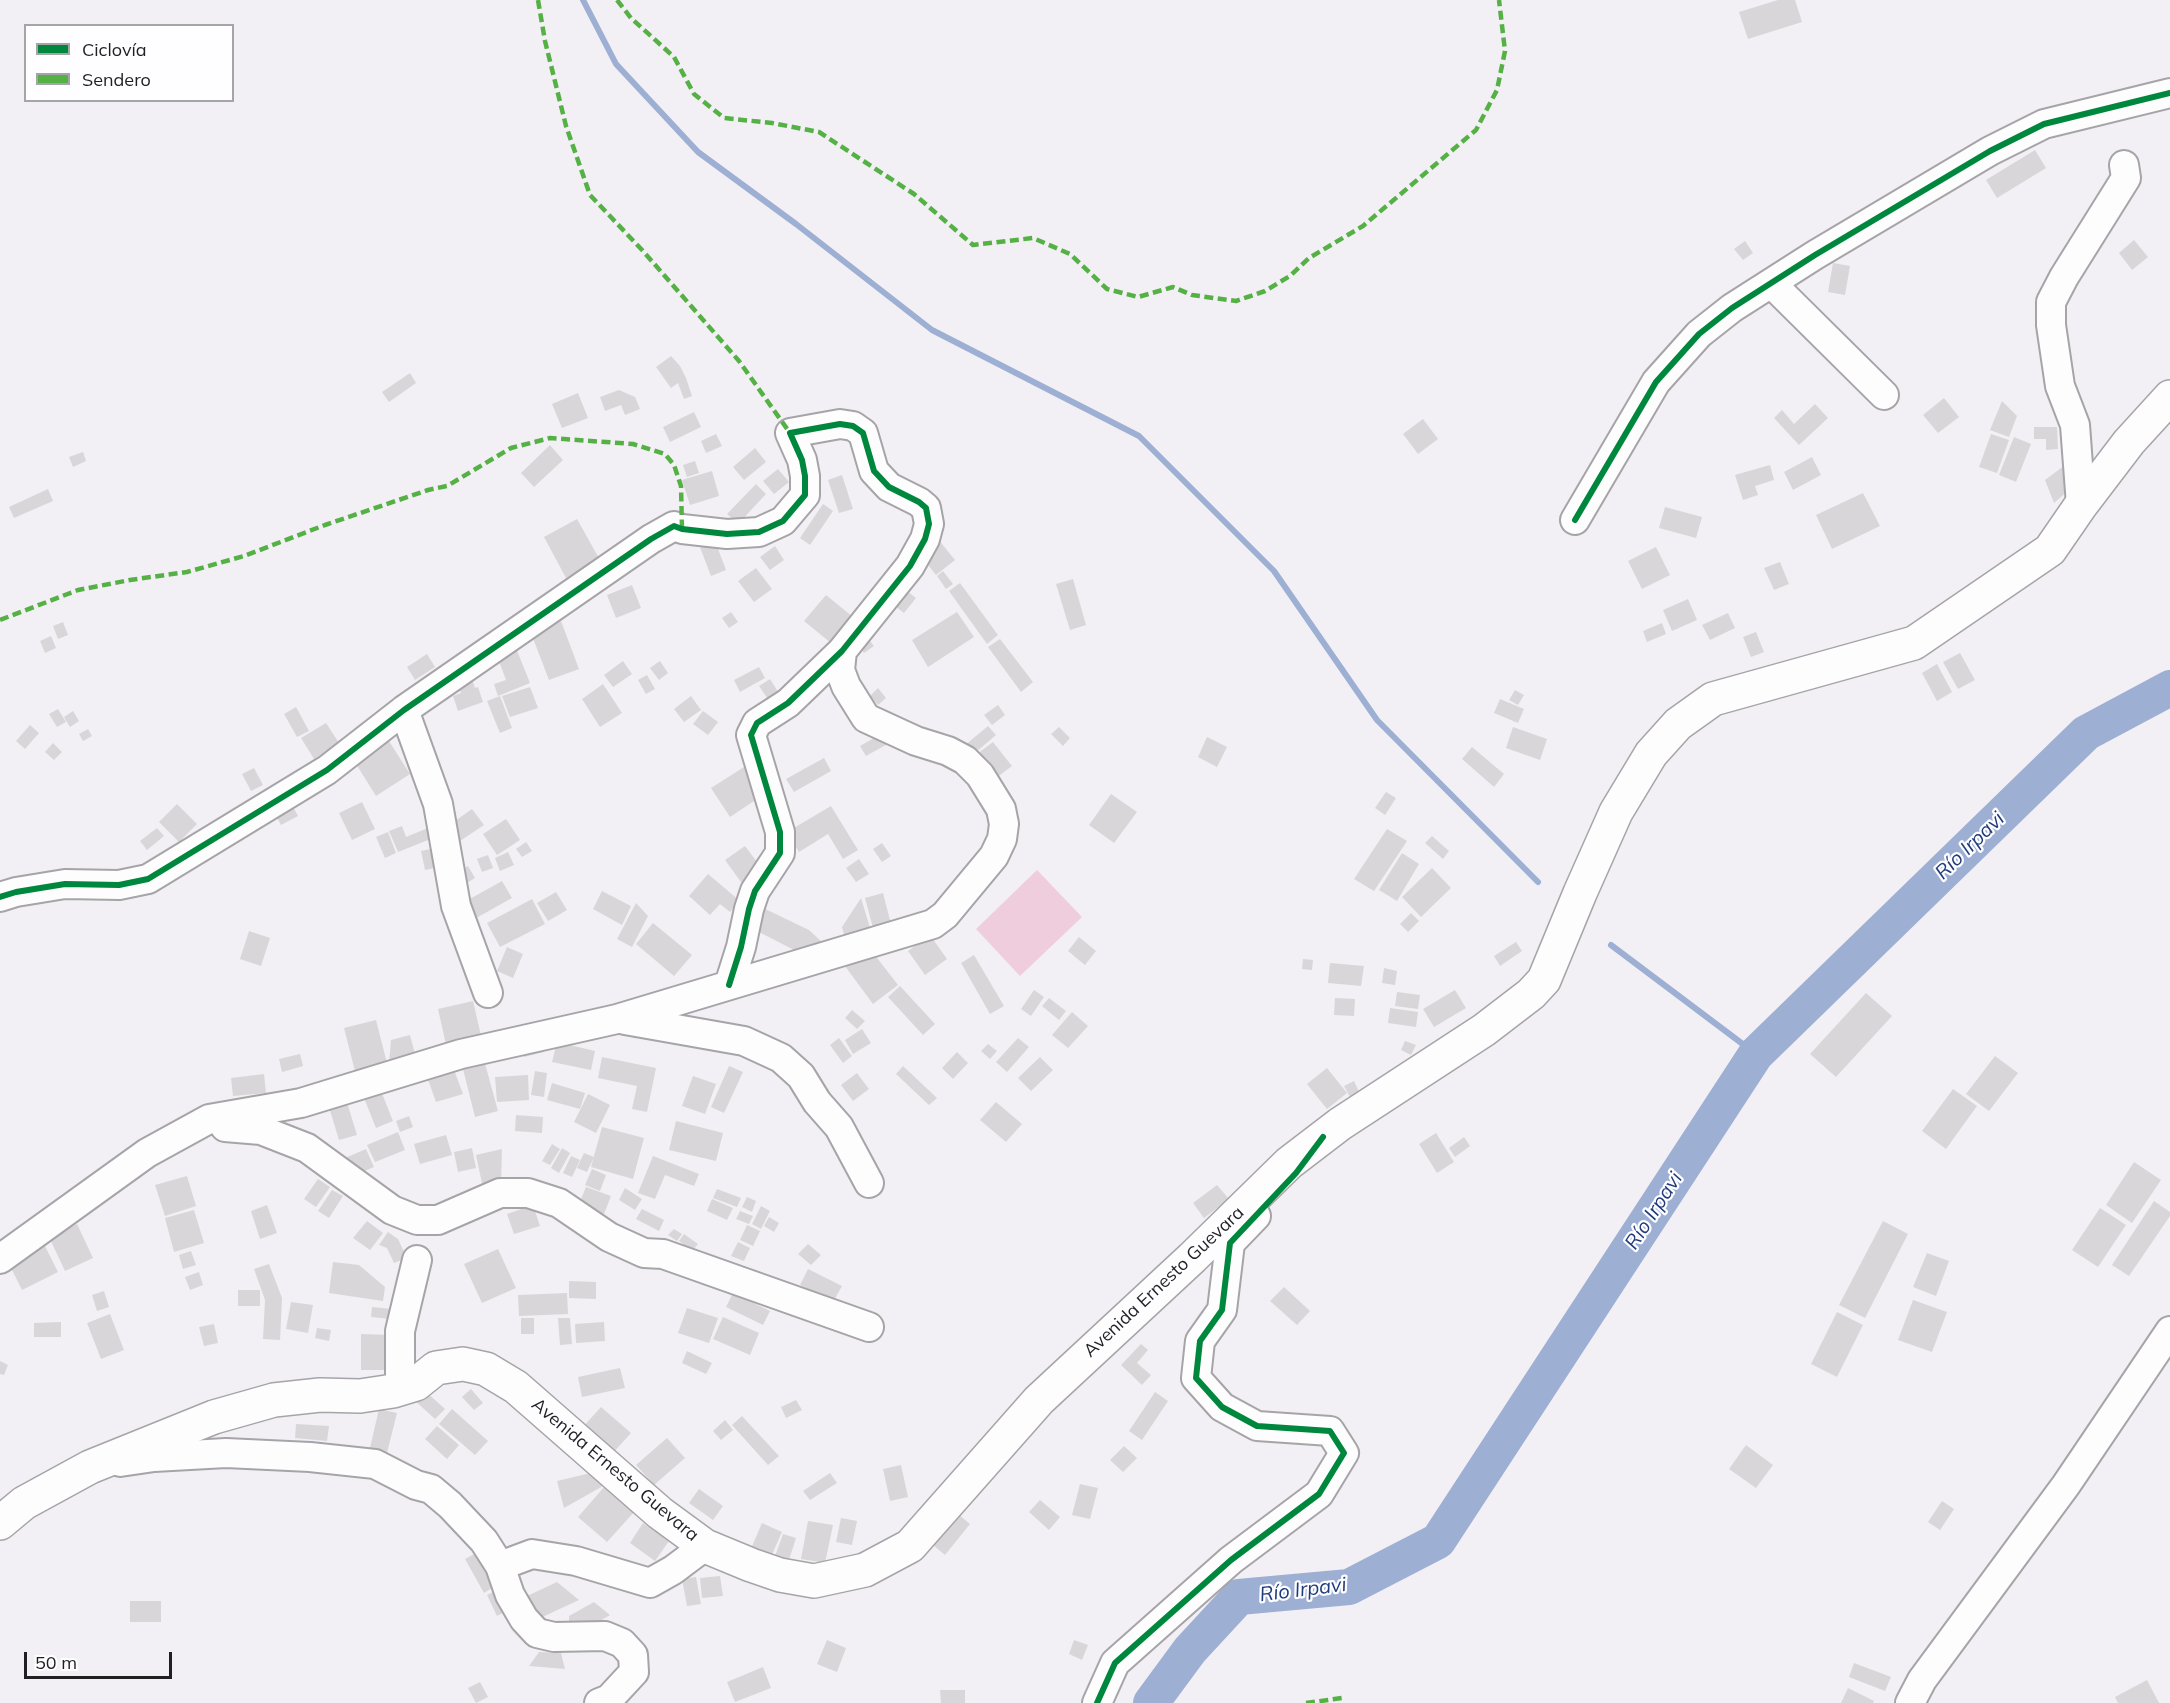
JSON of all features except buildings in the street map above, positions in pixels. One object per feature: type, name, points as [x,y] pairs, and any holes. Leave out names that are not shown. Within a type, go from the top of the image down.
[{"type":"main road","name":"Avenida Ernesto Guevara","points":[[0,1522],[24,1503],[90,1467],[214,1417],[274,1400],[320,1395],[360,1396],[400,1389],[416,1384],[436,1368],[463,1364],[486,1369],[516,1387],[660,1513],[705,1546],[780,1575],[814,1581],[865,1570],[910,1546],[1039,1400],[1184,1266],[1289,1163],[1323,1137],[1484,1030],[1531,994],[1544,980],[1616,812],[1651,754],[1678,724],[1713,699],[1914,643],[2050,550],[2081,504],[2129,442],[2170,397]]},
{"type":"street","points":[[1575,520],[1656,382],[1699,334],[1732,308],[1815,255],[1980,157],[2044,124],[2170,93]]},
{"type":"street","points":[[2081,504],[2075,425],[2060,386],[2050,325],[2050,302],[2126,178],[2124,165]]},
{"type":"street","points":[[1772,284],[1884,395]]},
{"type":"street","points":[[0,897],[65,884],[119,885],[148,879],[327,770],[404,710],[651,539],[674,526],[727,534],[759,532],[783,521],[805,495],[802,460],[790,433],[840,424],[853,426],[862,433],[874,471],[889,488],[919,502],[926,508],[929,524],[925,539],[910,566],[842,651],[788,703],[757,723],[751,735],[780,832],[780,853],[755,891],[729,986]]},
{"type":"street","points":[[0,1259],[147,1153],[209,1119],[301,1103],[461,1054],[617,1019],[933,924],[945,915],[994,856],[1002,839],[1004,824],[1001,809],[980,775],[965,760],[866,718],[846,686],[840,670],[842,651]]},
{"type":"street","points":[[404,710],[438,804],[456,906],[488,993]]},
{"type":"street","points":[[617,1019],[744,1041],[781,1058],[801,1076],[817,1102],[838,1127],[869,1183]]},
{"type":"street","points":[[199,1124],[261,1130],[308,1148],[392,1210],[417,1220],[438,1220],[500,1192],[528,1192],[559,1203],[609,1237],[644,1252],[663,1254],[869,1327]]},
{"type":"street","points":[[1097,1703],[1115,1663],[1231,1560],[1319,1494],[1344,1453],[1330,1431],[1257,1426],[1222,1407],[1196,1378],[1200,1341],[1222,1310],[1230,1243],[1296,1173],[1323,1137]]},
{"type":"street","points":[[400,1389],[400,1331],[417,1260]]},
{"type":"street","points":[[1910,1703],[1922,1680],[2066,1485],[2170,1331]]},
{"type":"street","points":[[90,1467],[154,1457],[226,1453],[310,1457],[375,1464],[416,1485],[431,1489],[450,1505],[483,1541],[500,1566],[510,1594],[524,1619],[537,1633],[554,1637],[605,1635],[622,1643],[633,1655],[634,1672],[609,1699],[599,1703]]},
{"type":"street","points":[[500,1566],[532,1554],[576,1561],[650,1583],[673,1570],[705,1546]]},
{"type":"shaded area","points":[[1037,870],[1082,917],[1020,976],[976,929]]},
{"type":"waterway","points":[[583,0],[616,64],[698,152],[796,224],[932,330],[1139,436],[1274,571],[1377,720],[1538,882]]},
{"type":"waterway","name":"Río Irpavi","points":[[1151,1703],[1190,1650],[1239,1597],[1349,1587],[1438,1541],[1756,1054],[2086,733],[2170,688]]},
{"type":"waterway","points":[[1611,945],[1756,1054]]},
{"type":"marked path","points":[[538,0],[545,41],[566,126],[590,195],[643,251],[739,361],[790,433]]},
{"type":"marked path","points":[[617,0],[631,18],[674,57],[694,94],[724,118],[772,123],[819,132],[914,194],[973,245],[1033,238],[1070,254],[1107,289],[1138,297],[1173,287],[1192,295],[1236,301],[1265,291],[1290,276],[1309,258],[1363,226],[1476,130],[1497,90],[1505,51],[1499,0]]},
{"type":"marked path","points":[[0,620],[78,590],[187,572],[244,556],[325,525],[428,490],[447,486],[511,448],[550,438],[633,444],[665,454],[674,465],[681,486],[682,529]]},
{"type":"marked path","points":[[1306,1703],[1342,1698]]},
{"type":"cycle path","points":[[1575,520],[1656,382],[1699,334],[1732,308],[1815,255],[1990,151],[2044,124],[2170,93]]},
{"type":"cycle path","points":[[0,897],[65,884],[119,885],[148,879],[327,770],[404,710],[651,539],[674,526],[727,534],[759,532],[783,521],[805,495],[802,460],[790,433],[840,424],[853,426],[863,433],[874,471],[889,487],[926,508],[929,524],[925,539],[910,566],[842,651],[788,703],[757,723],[751,735],[780,832],[780,853],[755,891],[729,985]]},
{"type":"cycle path","points":[[1097,1703],[1115,1663],[1231,1560],[1319,1494],[1344,1453],[1330,1431],[1257,1426],[1222,1407],[1196,1378],[1200,1341],[1222,1310],[1230,1243],[1296,1173],[1323,1137]]}]
